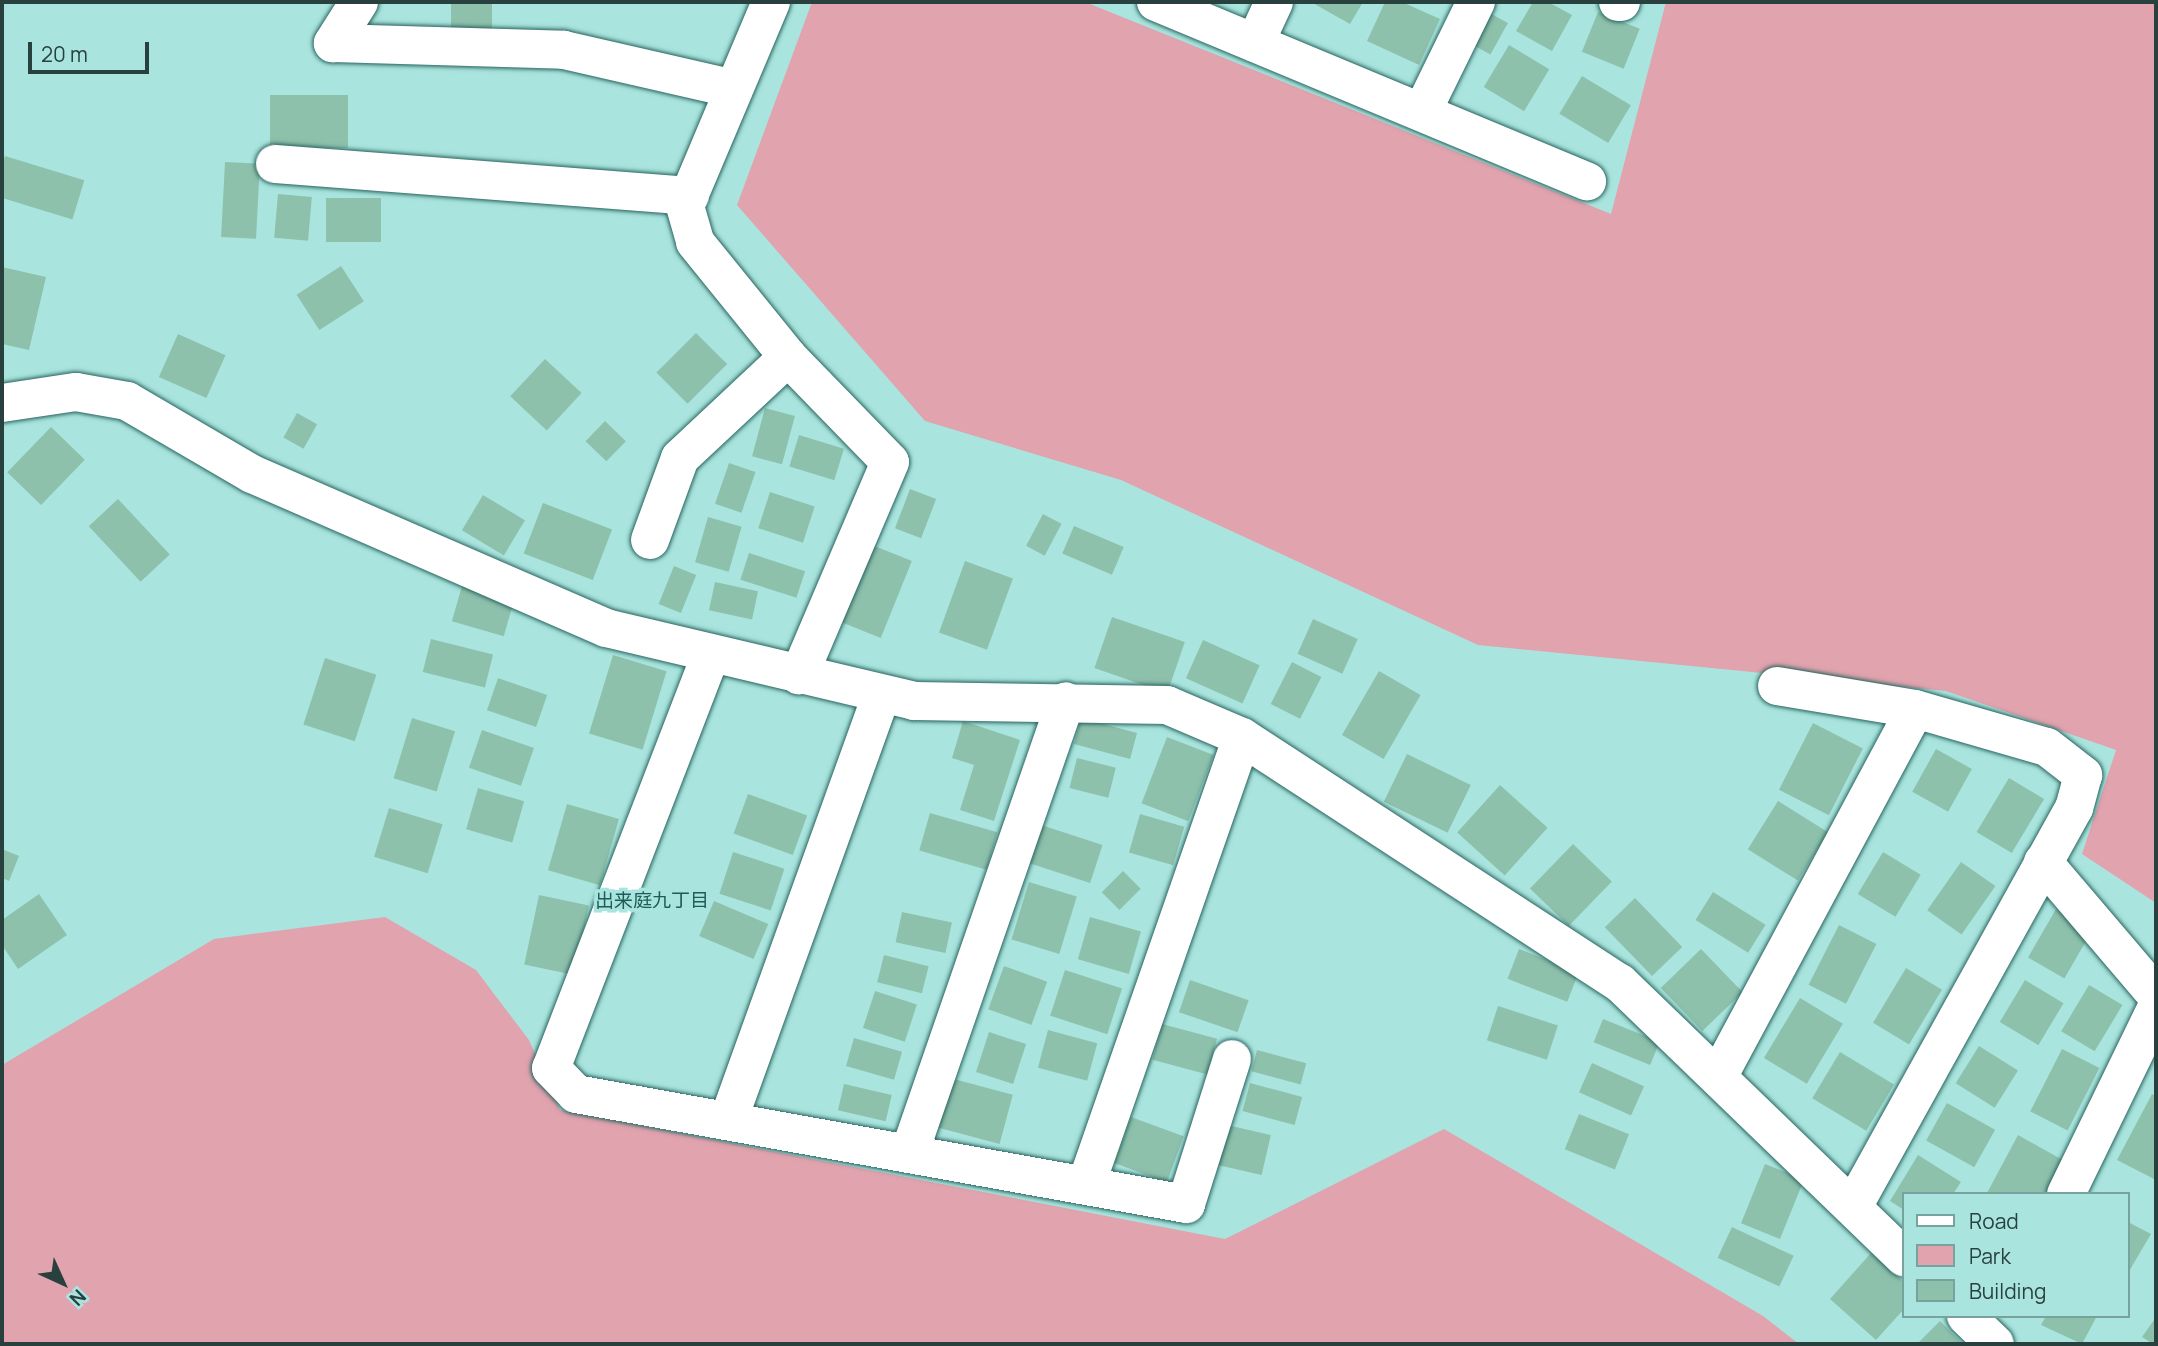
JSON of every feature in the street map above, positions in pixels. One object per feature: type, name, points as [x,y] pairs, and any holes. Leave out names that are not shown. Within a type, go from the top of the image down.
[{"type":"street","points":[[359,2],[333,43],[564,50],[734,89]]},
{"type":"street","points":[[771,2],[685,206],[695,242],[788,357],[890,462],[799,675]]},
{"type":"street","points":[[1156,2],[1587,181]]},
{"type":"street","points":[[1255,43],[1273,2]]},
{"type":"street","points":[[1422,112],[1476,2]]},
{"type":"street","points":[[275,164],[690,196]]},
{"type":"street","points":[[650,540],[680,458],[788,357]]},
{"type":"street","points":[[2,403],[76,392],[127,401],[252,474],[606,628],[914,701],[1066,701],[1167,705],[1242,737],[1620,983],[1902,1255]]},
{"type":"street","points":[[711,654],[551,1068],[576,1094],[1186,1204],[1232,1059]]},
{"type":"street","points":[[1777,686],[1915,709],[2047,747],[2083,775],[2074,808],[1853,1207]]},
{"type":"street","points":[[728,1121],[882,694]]},
{"type":"street","points":[[909,1154],[1066,701]]},
{"type":"street","points":[[1717,1077],[1915,709]]},
{"type":"street","points":[[1086,1185],[1242,737]]},
{"type":"street","points":[[2043,862],[2156,995]]},
{"type":"street","points":[[2067,1192],[2156,1009]]},
{"type":"green space","points":[[812,2],[1085,2],[1611,214],[1666,2],[2156,2],[2156,903],[2082,854],[2116,750],[1946,691],[1478,645],[1121,480],[925,421],[737,205]]},
{"type":"green space","points":[[385,917],[476,970],[529,1040],[560,1110],[1225,1239],[1444,1129],[1763,1316],[1799,1344],[2,1344],[2,1065],[214,939]]},
{"type":"building","points":[[451,2],[492,2],[492,30],[451,30]]},
{"type":"building","points":[[1311,2],[1363,2],[1350,24]]},
{"type":"building","points":[[1385,2],[1402,2],[1440,19],[1419,65],[1367,41]]},
{"type":"building","points":[[1533,2],[1548,2],[1572,15],[1552,51],[1516,31]]},
{"type":"building","points":[[1486,11],[1508,23],[1490,55],[1469,42]]},
{"type":"building","points":[[1598,12],[1640,29],[1624,69],[1582,52]]},
{"type":"building","points":[[1509,45],[1549,69],[1524,111],[1484,87]]},
{"type":"building","points":[[1582,76],[1631,105],[1608,143],[1559,114]]},
{"type":"building","points":[[270,95],[348,95],[348,148],[270,148]]},
{"type":"building","points":[[5,156],[84,180],[72,219],[2,198],[2,166]]},
{"type":"building","points":[[225,162],[260,164],[256,239],[221,237]]},
{"type":"building","points":[[278,194],[312,197],[308,241],[274,238]]},
{"type":"building","points":[[326,198],[381,198],[381,242],[326,242]]},
{"type":"building","points":[[341,266],[364,301],[319,330],[297,295]]},
{"type":"building","points":[[2,267],[46,277],[29,350],[2,344]]},
{"type":"building","points":[[696,333],[727,364],[688,404],[656,373]]},
{"type":"building","points":[[178,334],[226,355],[206,398],[159,377]]},
{"type":"building","points":[[545,359],[582,393],[547,430],[510,396]]},
{"type":"building","points":[[765,408],[795,416],[782,464],[752,456]]},
{"type":"building","points":[[297,413],[317,424],[304,449],[283,437]]},
{"type":"building","points":[[605,421],[626,441],[606,461],[586,441]]},
{"type":"building","points":[[51,427],[85,460],[41,505],[7,472]]},
{"type":"building","points":[[799,435],[844,449],[834,480],[789,467]]},
{"type":"building","points":[[729,463],[755,472],[741,513],[715,504]]},
{"type":"building","points":[[910,489],[936,499],[921,538],[895,528]]},
{"type":"building","points":[[770,492],[815,507],[803,543],[758,528]]},
{"type":"building","points":[[483,495],[525,520],[504,555],[462,530]]},
{"type":"building","points":[[118,499],[170,555],[141,582],[89,526]]},
{"type":"building","points":[[543,503],[612,530],[593,580],[524,553]]},
{"type":"building","points":[[1043,514],[1062,524],[1045,556],[1026,546]]},
{"type":"building","points":[[708,517],[742,527],[729,572],[695,562]]},
{"type":"building","points":[[1074,526],[1124,547],[1112,575],[1062,554]]},
{"type":"building","points":[[872,545],[912,561],[881,638],[841,622]]},
{"type":"building","points":[[749,553],[805,571],[796,598],[740,580]]},
{"type":"building","points":[[965,561],[1013,578],[987,650],[939,632]]},
{"type":"building","points":[[674,566],[696,575],[681,613],[659,604]]},
{"type":"building","points":[[464,579],[516,594],[504,636],[452,621]]},
{"type":"building","points":[[715,582],[758,591],[752,620],[709,610]]},
{"type":"building","points":[[1112,617],[1185,642],[1167,693],[1094,668]]},
{"type":"building","points":[[1313,619],[1358,639],[1342,674],[1298,654]]},
{"type":"building","points":[[431,639],[493,654],[485,687],[423,672]]},
{"type":"building","points":[[1203,640],[1260,665],[1243,704],[1186,678]]},
{"type":"building","points":[[613,655],[667,671],[643,750],[589,733]]},
{"type":"building","points":[[325,658],[376,675],[355,741],[303,725]]},
{"type":"building","points":[[1292,662],[1321,677],[1300,719],[1271,704]]},
{"type":"building","points":[[1379,671],[1421,695],[1384,759],[1342,735]]},
{"type":"building","points":[[498,678],[547,695],[536,727],[487,710]]},
{"type":"building","points":[[412,718],[455,731],[437,791],[394,778]]},
{"type":"building","points":[[1081,718],[1137,733],[1130,759],[1074,744]]},
{"type":"building","points":[[963,721],[1020,740],[994,821],[960,810],[974,765],[952,758]]},
{"type":"building","points":[[1813,723],[1863,748],[1829,815],[1779,790]]},
{"type":"building","points":[[482,730],[534,748],[521,786],[469,768]]},
{"type":"building","points":[[1167,737],[1214,755],[1188,821],[1142,803]]},
{"type":"building","points":[[1936,749],[1972,769],[1948,812],[1912,792]]},
{"type":"building","points":[[1407,754],[1471,785],[1448,833],[1384,802]]},
{"type":"building","points":[[1077,758],[1116,768],[1108,798],[1070,788]]},
{"type":"building","points":[[2009,778],[2044,799],[2012,853],[1977,832]]},
{"type":"building","points":[[1500,785],[1548,828],[1505,875],[1457,833]]},
{"type":"building","points":[[478,788],[524,801],[512,843],[466,829]]},
{"type":"building","points":[[748,794],[807,816],[793,855],[734,833]]},
{"type":"building","points":[[1778,801],[1828,832],[1798,881],[1748,849]]},
{"type":"building","points":[[567,804],[619,819],[600,885],[548,870]]},
{"type":"building","points":[[389,808],[443,824],[428,873],[374,857]]},
{"type":"building","points":[[930,813],[997,832],[987,870],[919,850]]},
{"type":"building","points":[[1140,814],[1184,827],[1173,865],[1129,852]]},
{"type":"building","points":[[1035,823],[1103,845],[1090,883],[1023,861]]},
{"type":"building","points":[[1573,844],[1612,882],[1569,926],[1530,889]]},
{"type":"building","points":[[2,849],[19,856],[9,881],[2,878]]},
{"type":"building","points":[[733,852],[784,869],[771,911],[719,894]]},
{"type":"building","points":[[1883,852],[1921,875],[1895,917],[1858,894]]},
{"type":"building","points":[[1961,862],[1995,886],[1962,934],[1927,910]]},
{"type":"building","points":[[1123,871],[1141,889],[1119,910],[1102,892]]},
{"type":"building","points":[[1029,882],[1077,897],[1059,954],[1011,939]]},
{"type":"building","points":[[1713,892],[1766,925],[1748,953],[1696,920]]},
{"type":"building","points":[[39,894],[67,935],[18,969],[2,945],[2,920]]},
{"type":"building","points":[[539,895],[589,906],[574,975],[524,964]]},
{"type":"building","points":[[1635,898],[1682,947],[1652,976],[1605,927]]},
{"type":"building","points":[[714,901],[768,924],[753,959],[699,936]]},
{"type":"building","points":[[2056,909],[2092,930],[2064,978],[2028,957]]},
{"type":"building","points":[[902,912],[952,923],[945,953],[896,942]]},
{"type":"building","points":[[1090,917],[1141,932],[1129,974],[1078,959]]},
{"type":"building","points":[[1839,925],[1876,944],[1846,1004],[1809,985]]},
{"type":"building","points":[[1519,949],[1579,972],[1567,1002],[1508,979]]},
{"type":"building","points":[[1701,949],[1743,992],[1702,1031],[1661,988]]},
{"type":"building","points":[[884,955],[929,966],[922,993],[877,982]]},
{"type":"building","points":[[1004,966],[1047,982],[1031,1025],[988,1009]]},
{"type":"building","points":[[1906,968],[1942,990],[1909,1044],[1873,1023]]},
{"type":"building","points":[[1065,970],[1122,989],[1107,1034],[1050,1016]]},
{"type":"building","points":[[1190,980],[1249,1000],[1238,1032],[1179,1012]]},
{"type":"building","points":[[2025,980],[2064,1003],[2038,1045],[2000,1022]]},
{"type":"building","points":[[2089,985],[2122,1005],[2095,1051],[2061,1031]]},
{"type":"building","points":[[875,991],[917,1005],[905,1042],[863,1028]]},
{"type":"building","points":[[1800,998],[1843,1024],[1807,1084],[1764,1058]]},
{"type":"building","points":[[1498,1006],[1558,1025],[1547,1060],[1487,1040]]},
{"type":"building","points":[[1603,1019],[1660,1042],[1650,1065],[1594,1042]]},
{"type":"building","points":[[1162,1024],[1217,1039],[1207,1074],[1152,1060]]},
{"type":"building","points":[[1048,1030],[1097,1043],[1087,1081],[1038,1068]]},
{"type":"building","points":[[989,1032],[1026,1044],[1013,1084],[976,1072]]},
{"type":"building","points":[[854,1038],[902,1052],[894,1080],[846,1066]]},
{"type":"building","points":[[1979,1046],[2018,1070],[1995,1108],[1956,1083]]},
{"type":"building","points":[[2062,1049],[2099,1068],[2068,1130],[2030,1111]]},
{"type":"building","points":[[1257,1050],[1306,1063],[1301,1084],[1251,1071]]},
{"type":"building","points":[[1840,1052],[1894,1084],[1866,1131],[1812,1098]]},
{"type":"building","points":[[1592,1063],[1644,1086],[1631,1115],[1579,1092]]},
{"type":"building","points":[[950,1078],[1013,1095],[1000,1144],[937,1127]]},
{"type":"building","points":[[1250,1083],[1302,1097],[1295,1125],[1242,1111]]},
{"type":"building","points":[[844,1084],[892,1095],[886,1121],[838,1110]]},
{"type":"building","points":[[2152,1094],[2156,1096],[2156,1180],[2117,1160]]},
{"type":"building","points":[[1947,1103],[1995,1130],[1974,1167],[1926,1141]]},
{"type":"building","points":[[1579,1114],[1629,1134],[1615,1169],[1565,1149]]},
{"type":"building","points":[[1131,1117],[1184,1136],[1167,1182],[1114,1163]]},
{"type":"building","points":[[1227,1125],[1271,1135],[1262,1175],[1218,1165]]},
{"type":"building","points":[[2018,1135],[2068,1163],[2053,1192],[1988,1192]]},
{"type":"building","points":[[1918,1155],[1961,1182],[1954,1192],[1902,1192],[1902,1209],[1890,1201]]},
{"type":"building","points":[[1765,1164],[1804,1180],[1780,1239],[1741,1223]]},
{"type":"building","points":[[2130,1223],[2151,1234],[2130,1270]]},
{"type":"building","points":[[1732,1227],[1794,1256],[1779,1287],[1718,1258]]},
{"type":"building","points":[[1871,1253],[1902,1280],[1902,1311],[1876,1340],[1830,1299]]},
{"type":"building","points":[[2156,1317],[2156,1344],[2153,1344],[2142,1337]]},
{"type":"building","points":[[2045,1318],[2096,1318],[2082,1344],[2041,1325]]},
{"type":"building","points":[[1940,1321],[1963,1344],[1917,1344]]},
{"type":"district","name":"出来庭九丁目","points":[[652,901]]}]
